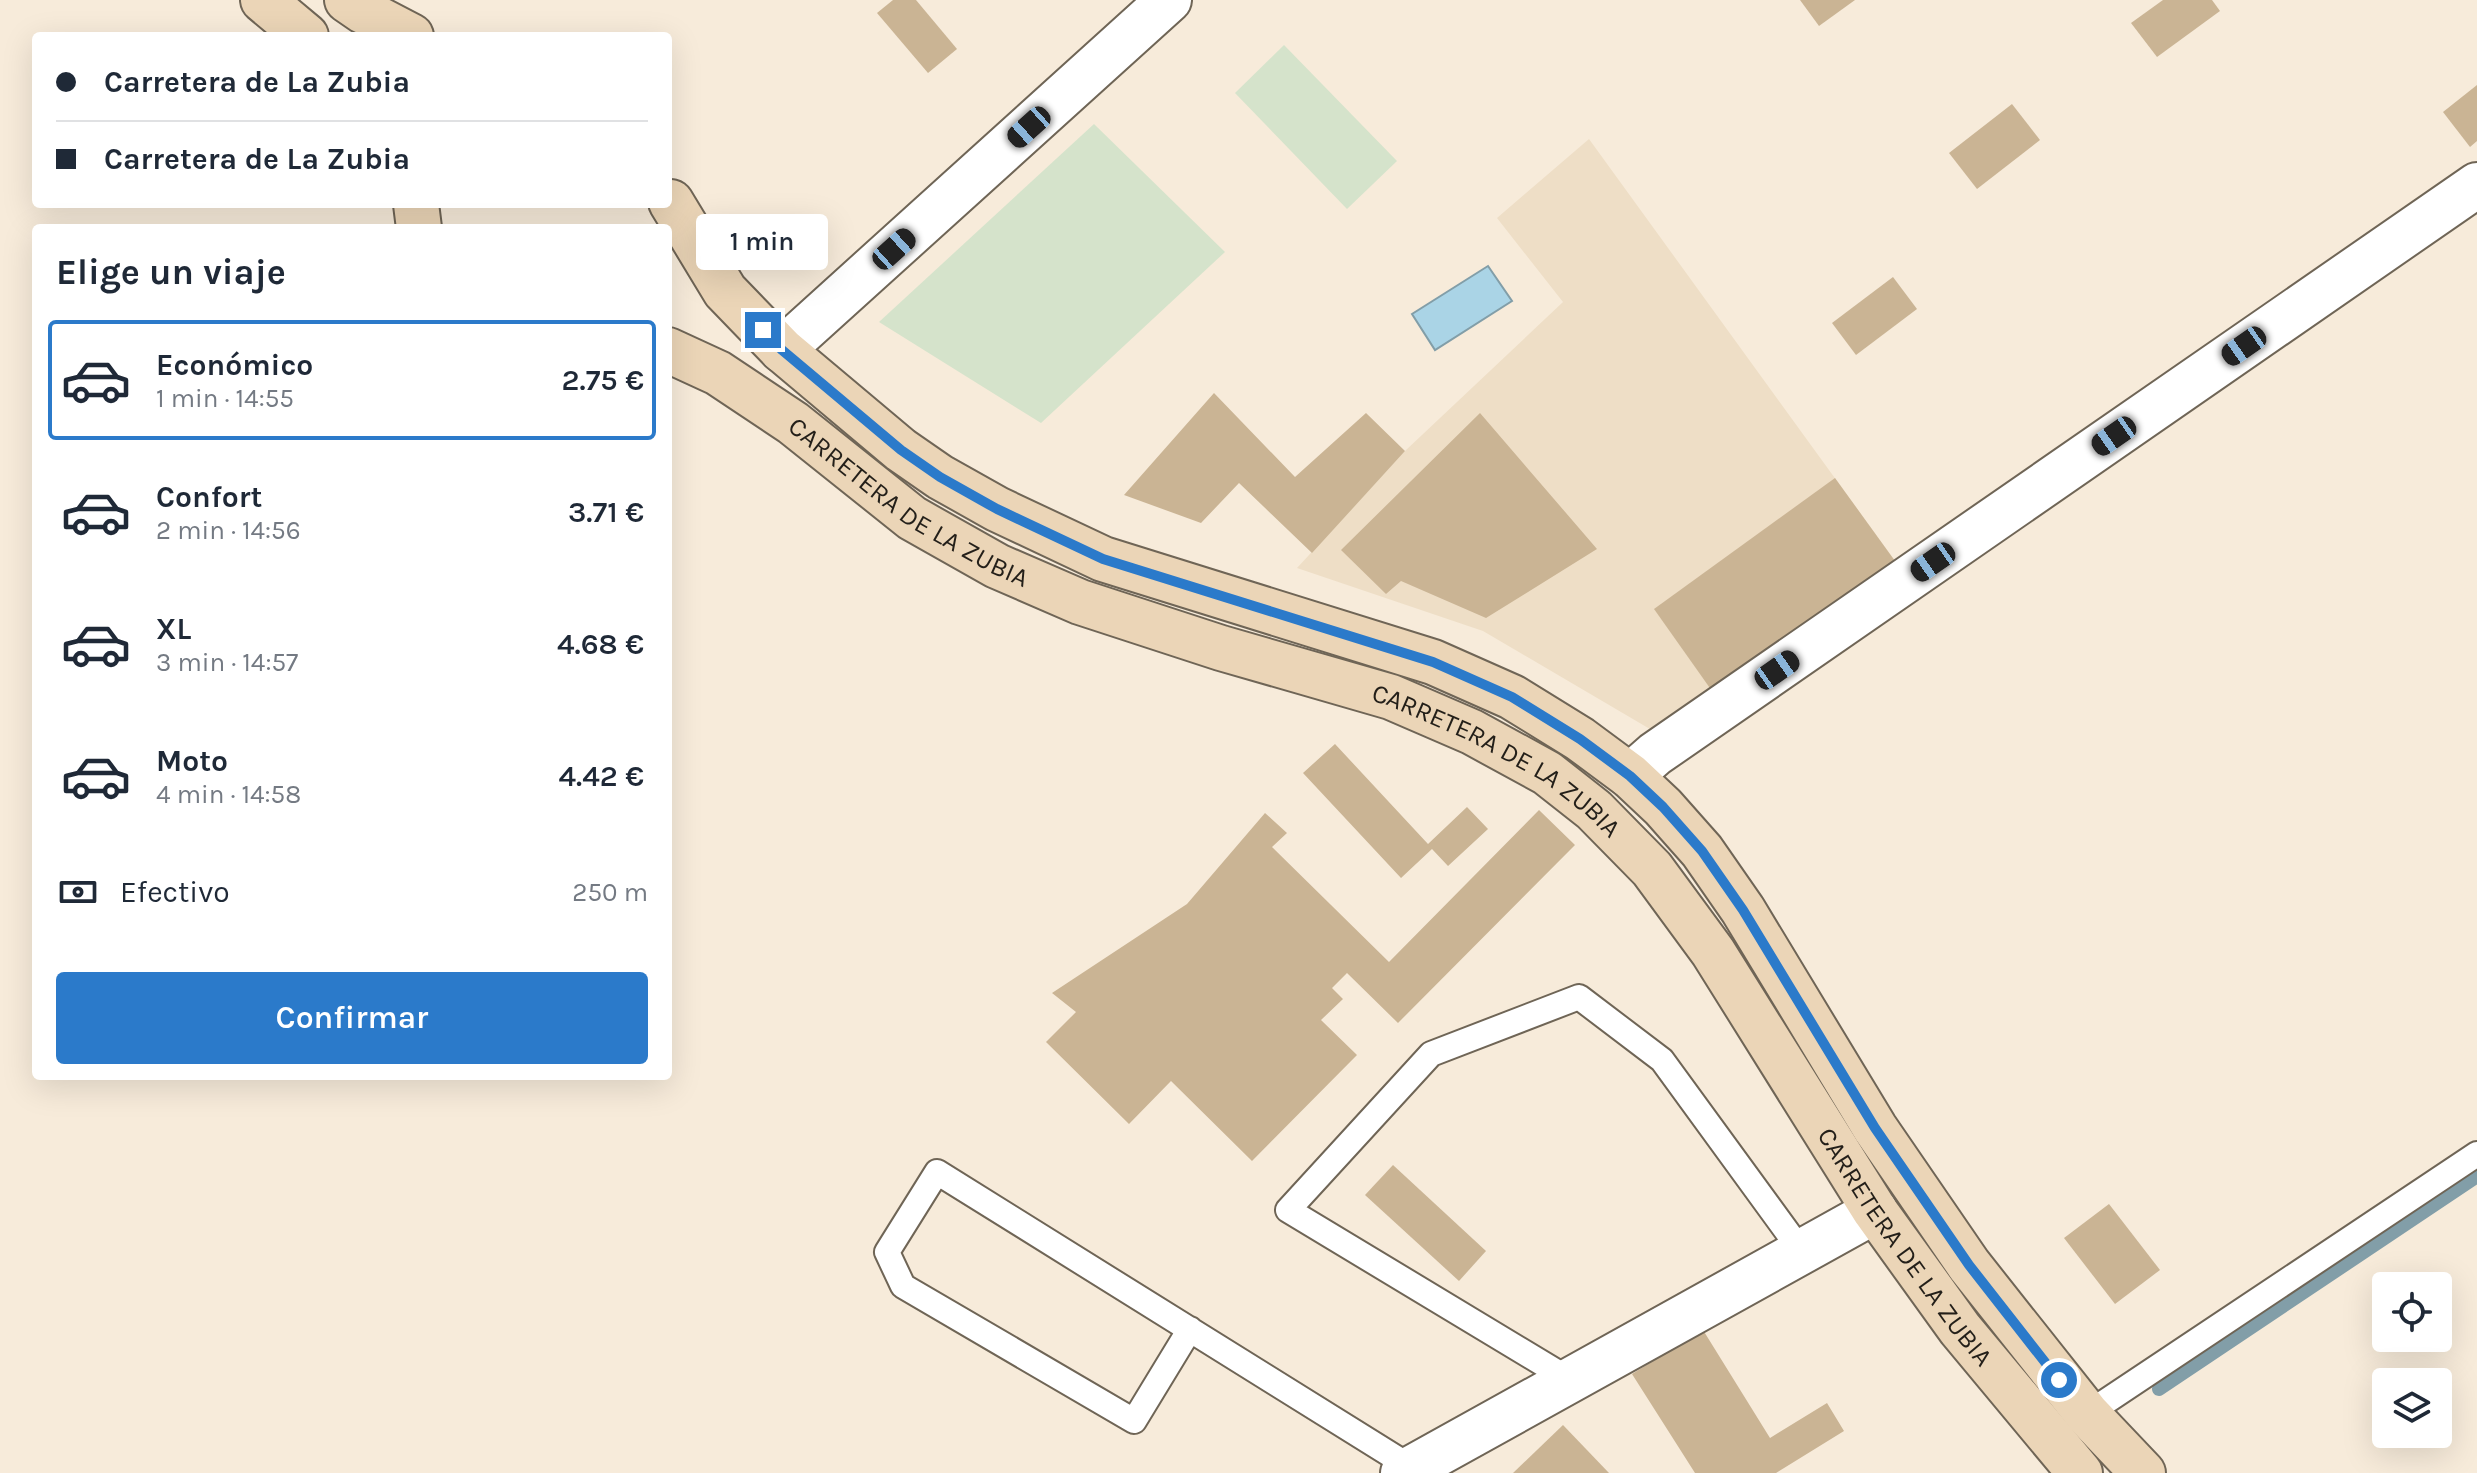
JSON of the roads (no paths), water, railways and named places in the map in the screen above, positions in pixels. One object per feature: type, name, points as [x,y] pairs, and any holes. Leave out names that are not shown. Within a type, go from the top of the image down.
[{"type":"street","points":[[263,0],[301,32]]},
{"type":"street","points":[[347,0],[403,32]]},
{"type":"street","points":[[782,350],[1169,0]]},
{"type":"street","points":[[1630,776],[1655,754],[2477,185]]},
{"type":"street","name":"CARRETERA DE LA ZUBIA","points":[[672,208],[725,291],[782,350],[901,450],[940,477],[997,509],[1103,559],[1433,662],[1512,697],[1580,739],[1630,776],[1702,851],[1743,910],[1875,1128],[1960,1252],[2087,1414],[2143,1473]]},
{"type":"street","name":"CARRETERA DE LA ZUBIA","points":[[672,352],[718,373],[793,423],[912,518],[997,566],[1094,606],[1221,648],[1391,697],[1472,732],[1547,773],[1594,810],[1652,869],[1713,952],[1875,1211],[1960,1329],[2080,1473]]},
{"type":"street","points":[[1407,1470],[1875,1211]]},
{"type":"lane","points":[[1570,1380],[1288,1210],[1431,1054],[1579,997],[1662,1060],[1802,1252]]},
{"type":"lane","points":[[2087,1414],[2477,1154]]},
{"type":"lane","points":[[1190,1329],[1134,1421],[903,1286],[887,1252],[937,1172],[1190,1329],[1407,1470]]},
{"type":"water","points":[[1488,266],[1512,301],[1435,350],[1412,314]]},
{"type":"waterway","points":[[2159,1389],[2477,1176]]}]
